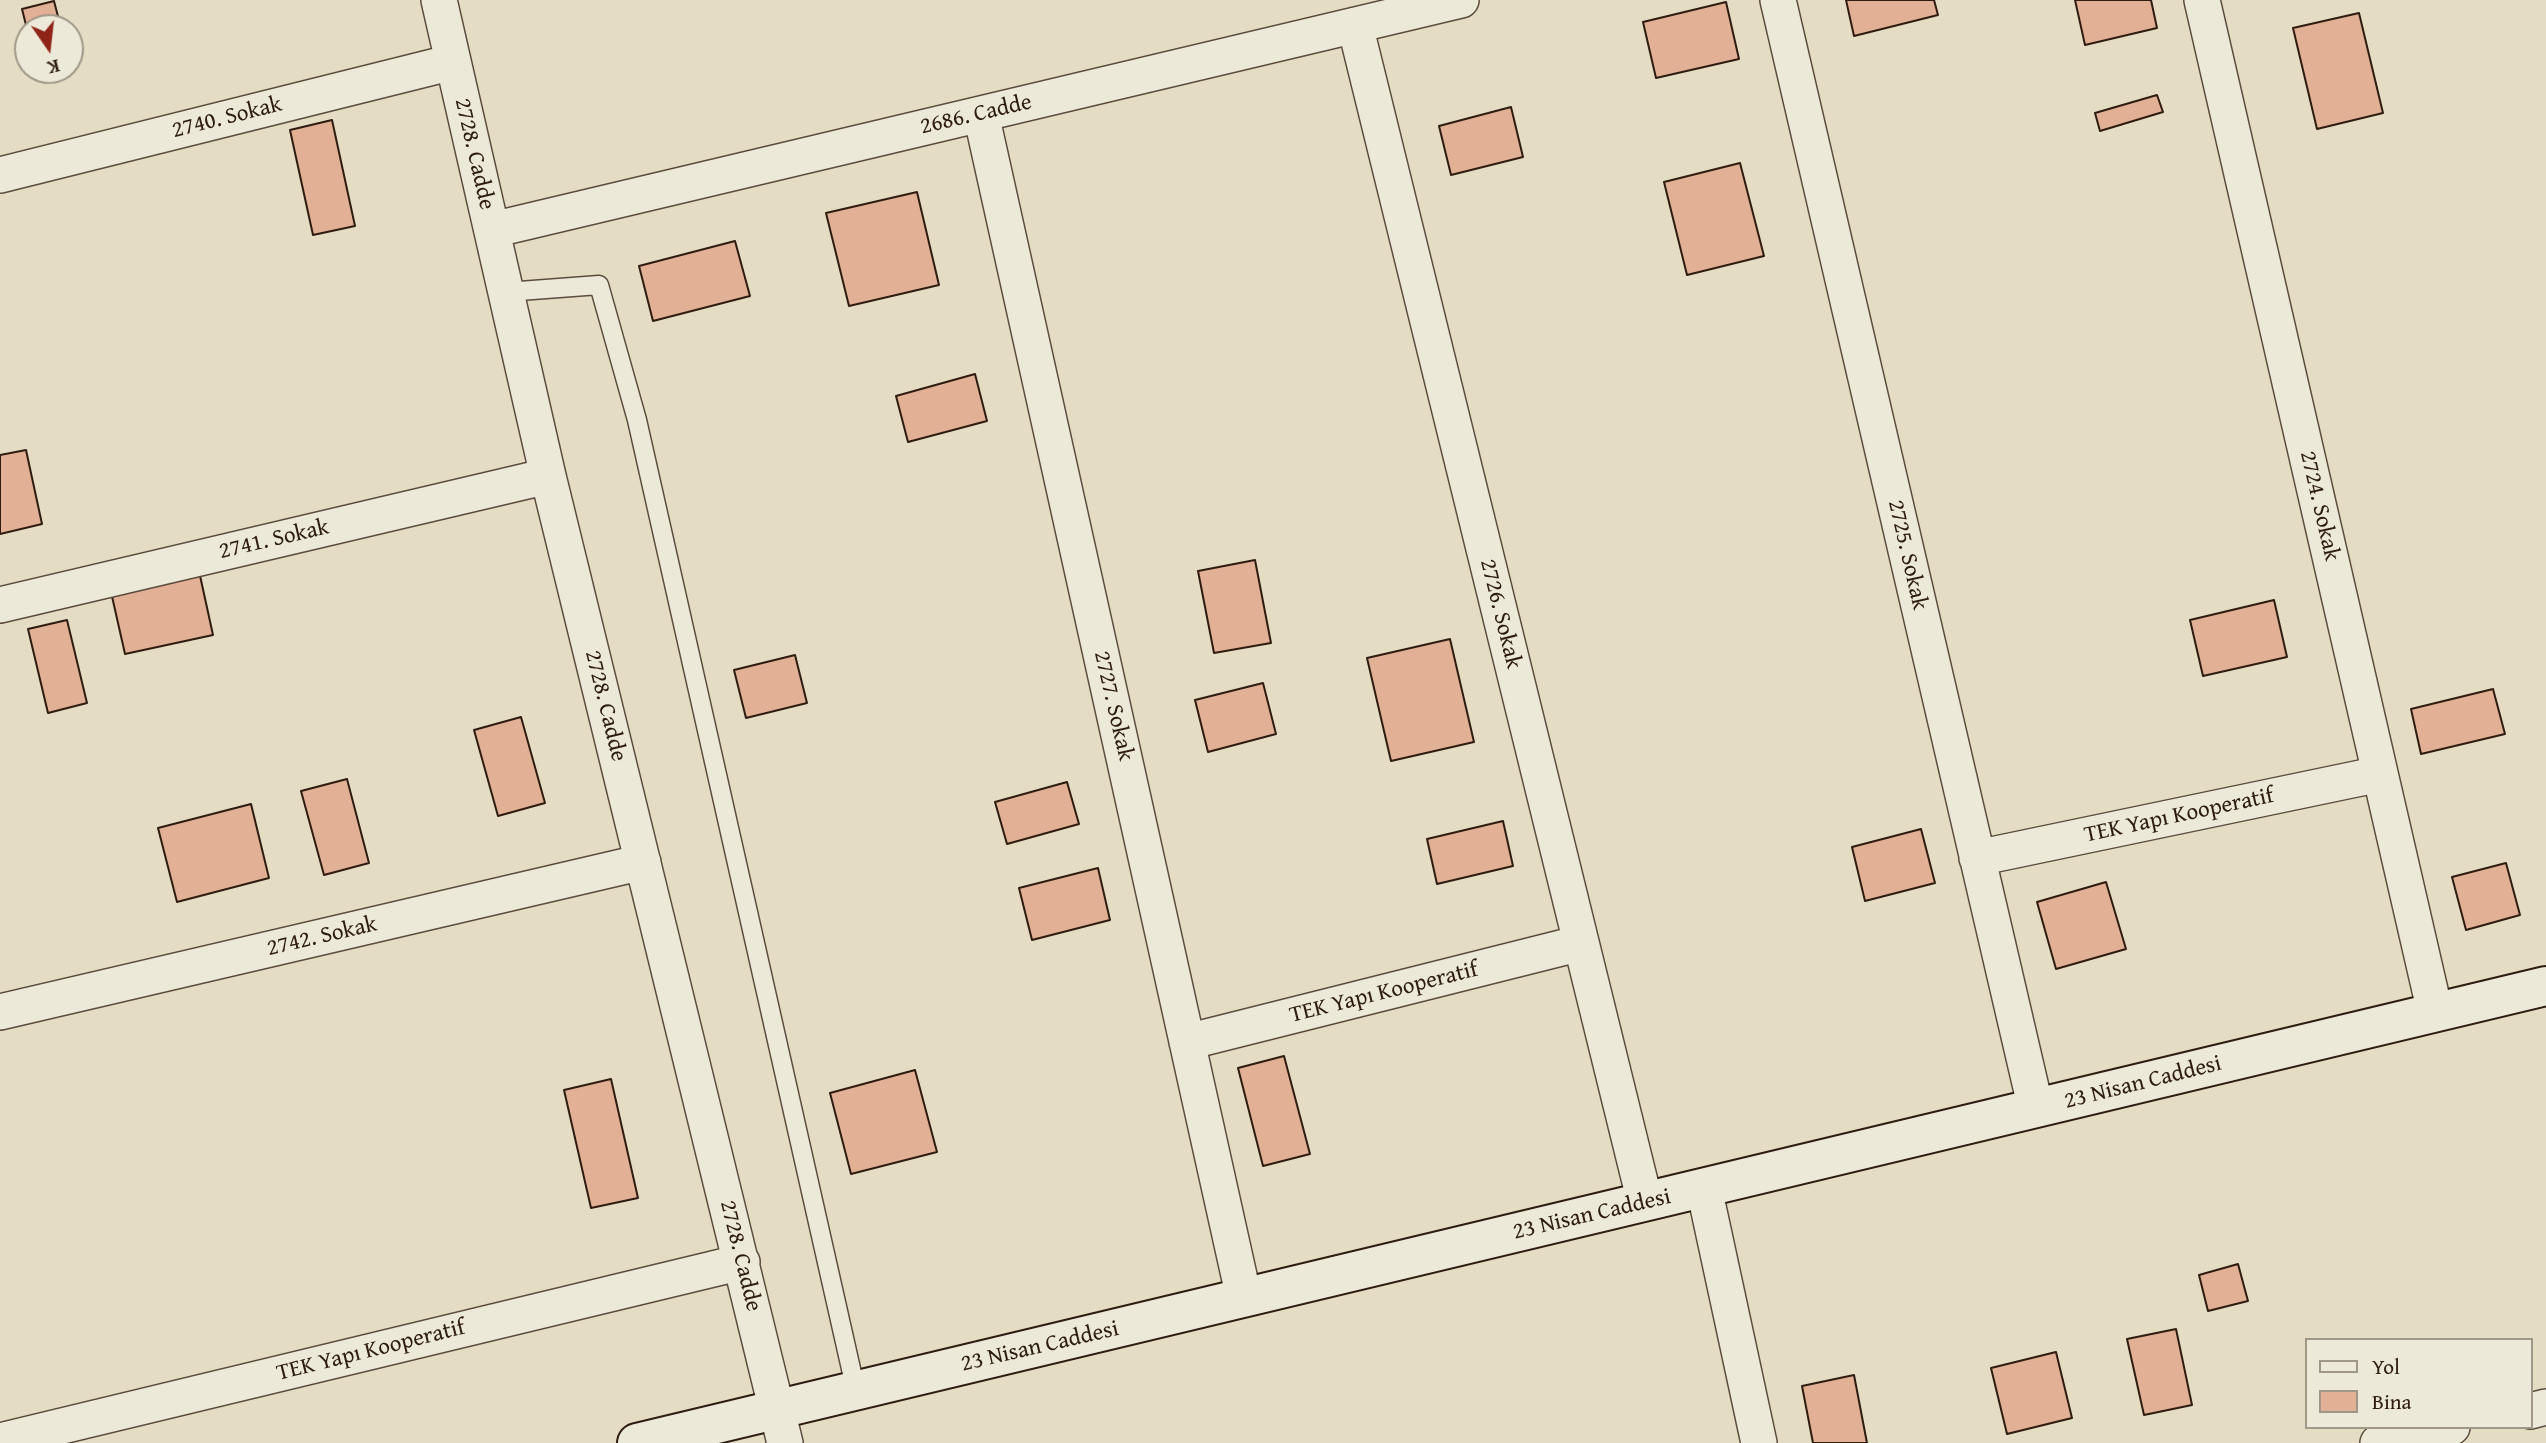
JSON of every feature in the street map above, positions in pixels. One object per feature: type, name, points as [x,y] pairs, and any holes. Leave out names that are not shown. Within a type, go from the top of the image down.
[{"type":"main road","name":"23 Nisan Caddesi","points":[[637,1443],[781,1426],[856,1391],[2546,986]]},
{"type":"street","name":"2728. Cadde","points":[[439,0],[548,476],[781,1426]]},
{"type":"street","name":"2686. Cadde","points":[[492,230],[1461,0]]},
{"type":"street","name":"2725. Sokak","points":[[1778,0],[2036,1109]]},
{"type":"street","name":"2724. Sokak","points":[[2202,0],[2435,1012]]},
{"type":"street","name":"2726. Sokak","points":[[1354,25],[1645,1202]]},
{"type":"street","name":"2740. Sokak","points":[[0,175],[453,62]]},
{"type":"street","name":"2727. Sokak","points":[[981,114],[1244,1298]]},
{"type":"street","name":"2741. Sokak","points":[[0,605],[548,476]]},
{"type":"street","name":"TEK Yapı Kooperatif","points":[[1978,858],[2380,774]]},
{"type":"street","name":"2742. Sokak","points":[[0,1012],[643,862]]},
{"type":"street","name":"TEK Yapı Kooperatif","points":[[1187,1042],[1581,943]]},
{"type":"street","points":[[1704,1188],[1759,1443]]},
{"type":"street","name":"TEK Yapı Kooperatif","points":[[0,1441],[742,1262]]},
{"type":"street","points":[[2378,1443],[2443,1429]]},
{"type":"lane","points":[[506,292],[599,285],[637,420],[856,1391]]},
{"type":"building","points":[[1846,0],[1934,0],[1938,15],[1854,36]]},
{"type":"building","points":[[2075,0],[2151,0],[2157,28],[2085,45]]},
{"type":"building","points":[[54,1],[57,14],[23,14],[22,9]]},
{"type":"building","points":[[1726,2],[1739,59],[1656,78],[1643,22]]},
{"type":"building","points":[[2359,13],[2383,113],[2317,129],[2293,28]]},
{"type":"building","points":[[2157,95],[2163,112],[2100,131],[2095,113]]},
{"type":"building","points":[[1511,107],[1523,157],[1451,175],[1439,126]]},
{"type":"building","points":[[332,120],[355,226],[313,235],[290,130]]},
{"type":"building","points":[[1740,163],[1764,256],[1687,275],[1664,182]]},
{"type":"building","points":[[917,192],[939,285],[849,306],[826,213]]},
{"type":"building","points":[[735,241],[750,296],[653,321],[639,266]]},
{"type":"building","points":[[975,374],[987,421],[908,442],[896,396]]},
{"type":"building","points":[[26,450],[42,524],[0,534],[0,455]]},
{"type":"building","points":[[1255,560],[1271,643],[1214,653],[1198,571]]},
{"type":"building","points":[[199,571],[213,635],[125,654],[111,592]]},
{"type":"building","points":[[2274,600],[2287,657],[2203,676],[2190,620]]},
{"type":"building","points":[[67,620],[87,703],[48,713],[28,629]]},
{"type":"building","points":[[1450,639],[1474,742],[1391,761],[1367,658]]},
{"type":"building","points":[[795,655],[807,703],[746,718],[734,670]]},
{"type":"building","points":[[1263,683],[1276,734],[1208,752],[1195,700]]},
{"type":"building","points":[[2493,689],[2505,734],[2421,754],[2411,709]]},
{"type":"building","points":[[521,717],[545,803],[498,816],[474,730]]},
{"type":"building","points":[[347,779],[369,863],[324,875],[301,791]]},
{"type":"building","points":[[1067,782],[1079,824],[1007,844],[995,802]]},
{"type":"building","points":[[251,804],[269,878],[177,902],[158,828]]},
{"type":"building","points":[[1503,821],[1513,866],[1437,884],[1427,839]]},
{"type":"building","points":[[1921,829],[1935,883],[1865,901],[1852,847]]},
{"type":"building","points":[[2506,863],[2520,915],[2466,930],[2452,877]]},
{"type":"building","points":[[1098,868],[1110,920],[1032,940],[1019,888]]},
{"type":"building","points":[[2106,882],[2126,949],[2056,969],[2037,902]]},
{"type":"building","points":[[1284,1056],[1310,1154],[1263,1166],[1238,1068]]},
{"type":"building","points":[[915,1070],[937,1152],[851,1174],[830,1093]]},
{"type":"building","points":[[611,1079],[638,1198],[591,1208],[564,1090]]},
{"type":"building","points":[[2238,1264],[2248,1301],[2208,1311],[2199,1275]]},
{"type":"building","points":[[2176,1329],[2192,1405],[2144,1415],[2127,1339]]},
{"type":"building","points":[[2056,1352],[2072,1418],[2007,1434],[1991,1368]]},
{"type":"building","points":[[1854,1375],[1867,1443],[1813,1443],[1802,1386]]}]
